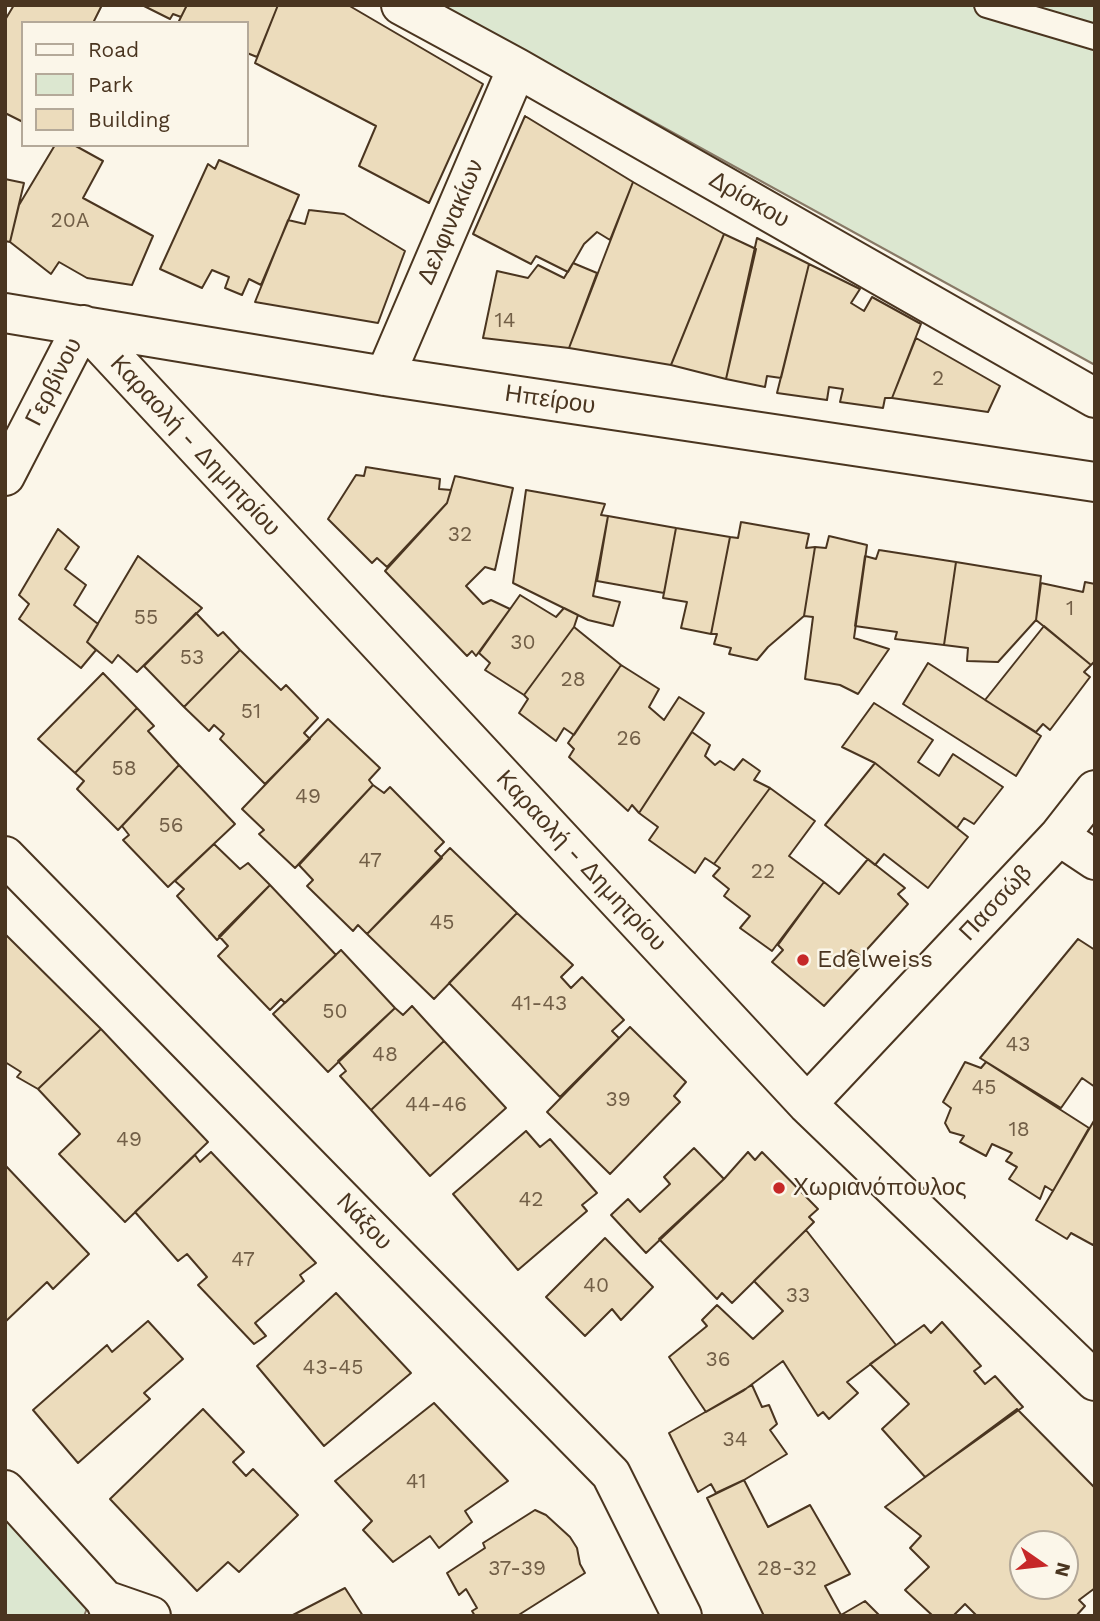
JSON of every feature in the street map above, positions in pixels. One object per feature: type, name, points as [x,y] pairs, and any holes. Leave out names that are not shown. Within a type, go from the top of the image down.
[{"type":"street","name":"Δρίσκου","points":[[401,5],[517,68],[1095,398]]},
{"type":"street","name":"Δελφινακίων","points":[[385,376],[517,68]]},
{"type":"street","name":"Ηπείρου","points":[[5,313],[385,376],[1095,482]]},
{"type":"street","name":"Γερβίνου","points":[[5,476],[83,325]]},
{"type":"street","name":"Καραολή - Δημητρίου","points":[[83,325],[807,1104],[1095,1381]]},
{"type":"street","name":"Πασσώβ","points":[[807,1104],[1059,836],[1095,790]]},
{"type":"street","points":[[1059,836],[1095,860]]},
{"type":"street","name":"Νάξου","points":[[5,856],[611,1474],[682,1616]]},
{"type":"street","points":[[5,1490],[108,1608],[151,1616]]},
{"type":"lane","points":[[987,5],[1095,37]]},
{"type":"green space","points":[[441,5],[1095,5],[1095,365]]},
{"type":"green space","points":[[5,1515],[88,1606],[84,1616],[5,1616]]},
{"type":"building","points":[[14,5],[102,5],[94,21],[21,21],[21,121],[5,113],[5,20]]},
{"type":"building","points":[[142,5],[187,5],[181,17],[173,14],[170,19]]},
{"type":"building","points":[[187,5],[278,5],[257,57],[248,53],[248,21],[179,21]]},
{"type":"building","points":[[278,5],[348,5],[483,84],[429,203],[359,166],[376,126],[255,63]]},
{"type":"building","points":[[525,116],[633,182],[610,240],[597,232],[584,244],[568,272],[536,256],[531,264],[473,234]]},
{"type":"building","points":[[54,147],[78,147],[103,161],[83,198],[153,236],[132,285],[87,278],[59,262],[51,274],[10,242],[19,205]]},
{"type":"building","points":[[219,160],[299,195],[261,285],[249,279],[242,295],[225,288],[229,277],[212,270],[202,288],[160,269],[208,164],[215,169]]},
{"type":"building","points":[[5,179],[24,183],[10,242],[5,241]]},
{"type":"building","points":[[633,182],[724,234],[671,365],[569,348]]},
{"type":"building","points":[[309,210],[344,214],[405,251],[378,323],[255,302],[288,220],[305,224]]},
{"type":"building","points":[[724,234],[756,249],[726,379],[671,365]]},
{"type":"building","points":[[757,238],[809,264],[781,378],[767,376],[765,387],[726,379]]},
{"type":"building","points":[[573,263],[597,273],[569,348],[483,338],[497,271],[528,278],[538,265],[564,278]]},
{"type":"building","points":[[809,264],[860,289],[851,303],[864,311],[872,297],[921,324],[892,398],[885,398],[883,408],[840,402],[843,389],[829,387],[827,400],[777,393]]},
{"type":"building","points":[[916,338],[1000,386],[988,412],[892,398]]},
{"type":"building","points":[[366,467],[440,479],[439,489],[451,490],[447,503],[387,567],[377,558],[372,563],[328,519],[356,475],[364,476]]},
{"type":"building","points":[[455,476],[513,488],[495,570],[485,567],[466,586],[483,604],[491,600],[510,609],[476,656],[472,651],[467,656],[385,571],[447,503]]},
{"type":"building","points":[[526,490],[605,504],[601,515],[608,516],[593,596],[620,602],[613,626],[588,620],[513,583]]},
{"type":"building","points":[[608,516],[676,528],[664,593],[597,581]]},
{"type":"building","points":[[741,522],[809,534],[806,548],[815,547],[804,616],[757,660],[729,654],[731,648],[714,644],[717,634],[711,634],[730,537],[738,538]]},
{"type":"building","points":[[676,528],[730,537],[711,634],[681,628],[687,602],[663,598]]},
{"type":"building","points":[[58,529],[79,547],[65,569],[86,585],[74,605],[98,624],[87,642],[96,650],[81,668],[19,619],[29,604],[19,595]]},
{"type":"building","points":[[829,536],[867,545],[854,638],[889,649],[858,694],[840,685],[805,679],[813,617],[804,616],[815,547],[826,548]]},
{"type":"building","points":[[879,550],[956,562],[944,645],[895,639],[897,632],[855,626],[865,556],[876,559]]},
{"type":"building","points":[[138,556],[202,608],[137,672],[118,655],[112,663],[87,642]]},
{"type":"building","points":[[956,562],[1041,576],[1036,620],[998,662],[967,661],[968,648],[944,645]]},
{"type":"building","points":[[1085,582],[1095,584],[1095,661],[1091,665],[1036,620],[1041,583],[1083,592]]},
{"type":"building","points":[[520,595],[556,617],[564,608],[578,615],[574,627],[524,695],[485,670],[490,663],[479,653]]},
{"type":"building","points":[[196,613],[218,636],[223,632],[240,650],[184,707],[144,666]]},
{"type":"building","points":[[1044,626],[1091,665],[1084,672],[1090,677],[1050,730],[1043,724],[1036,732],[985,700]]},
{"type":"building","points":[[574,627],[621,665],[574,735],[564,728],[556,741],[519,713],[528,699],[524,695]]},
{"type":"building","points":[[240,650],[281,690],[286,685],[318,718],[304,733],[310,739],[265,784],[220,739],[224,734],[214,725],[209,731],[184,707]]},
{"type":"building","points":[[928,663],[1041,736],[1016,776],[903,704]]},
{"type":"building","points":[[621,665],[659,689],[649,707],[664,720],[679,697],[704,713],[639,813],[632,805],[628,811],[569,757],[574,749],[568,743]]},
{"type":"building","points":[[103,673],[137,708],[75,773],[38,739]]},
{"type":"building","points":[[874,703],[933,740],[918,762],[939,776],[953,754],[1003,787],[974,824],[964,818],[957,828],[875,763],[842,747]]},
{"type":"building","points":[[137,708],[154,726],[148,731],[179,765],[118,830],[77,789],[84,781],[75,773]]},
{"type":"building","points":[[328,719],[380,768],[369,780],[373,785],[295,868],[259,834],[264,830],[242,809]]},
{"type":"building","points":[[692,732],[710,745],[705,756],[715,765],[720,761],[734,770],[743,759],[760,771],[754,780],[770,788],[714,864],[705,858],[695,873],[649,840],[658,827],[639,813]]},
{"type":"building","points":[[875,763],[968,837],[928,888],[884,854],[875,865],[825,825]]},
{"type":"building","points":[[179,765],[235,824],[168,887],[123,840],[129,835],[122,826]]},
{"type":"building","points":[[373,785],[384,793],[390,787],[444,842],[435,851],[442,858],[367,934],[358,925],[353,931],[307,886],[313,880],[299,865]]},
{"type":"building","points":[[770,788],[815,821],[789,856],[824,882],[772,951],[740,928],[750,916],[724,896],[729,889],[713,876],[720,868],[714,864]]},
{"type":"building","points":[[214,844],[240,869],[248,863],[270,885],[217,940],[177,896],[184,889],[175,881]]},
{"type":"building","points":[[450,848],[517,913],[434,999],[367,934]]},
{"type":"building","points":[[868,859],[905,888],[898,894],[908,904],[861,956],[851,950],[846,957],[859,968],[824,1006],[772,962],[783,950],[778,945],[824,882],[839,894]]},
{"type":"building","points":[[270,885],[336,955],[285,1003],[281,999],[270,1010],[218,956],[228,946],[219,936]]},
{"type":"building","points":[[517,913],[573,965],[561,977],[571,988],[582,977],[624,1020],[612,1031],[619,1038],[560,1097],[449,983]]},
{"type":"building","points":[[5,934],[101,1029],[38,1089],[17,1077],[21,1072],[5,1062]]},
{"type":"building","points":[[1078,939],[1095,950],[1095,1087],[1082,1078],[1061,1108],[980,1058]]},
{"type":"building","points":[[341,950],[395,1008],[328,1072],[273,1014]]},
{"type":"building","points":[[412,1006],[444,1041],[371,1110],[340,1076],[346,1071],[338,1061],[395,1008],[403,1015]]},
{"type":"building","points":[[630,1027],[686,1082],[674,1096],[680,1102],[610,1174],[547,1112]]},
{"type":"building","points":[[101,1029],[208,1142],[125,1222],[59,1154],[80,1134],[38,1089]]},
{"type":"building","points":[[444,1041],[506,1108],[430,1176],[371,1110]]},
{"type":"building","points":[[965,1062],[981,1068],[986,1062],[1089,1128],[1053,1191],[1045,1186],[1040,1199],[1009,1179],[1017,1167],[1006,1161],[1012,1153],[992,1144],[986,1156],[960,1142],[964,1136],[950,1132],[945,1123],[951,1108],[943,1102]]},
{"type":"building","points":[[1095,1119],[1093,1245],[1071,1233],[1067,1239],[1036,1220]]},
{"type":"building","points":[[526,1131],[540,1147],[550,1139],[597,1193],[582,1205],[587,1211],[518,1270],[453,1194]]},
{"type":"building","points":[[694,1148],[724,1179],[646,1253],[611,1215],[628,1199],[640,1212],[670,1184],[664,1177]]},
{"type":"building","points":[[211,1152],[316,1263],[300,1275],[304,1281],[255,1323],[266,1336],[254,1344],[198,1285],[207,1277],[187,1254],[178,1261],[135,1212],[195,1155],[200,1162]]},
{"type":"building","points":[[748,1152],[755,1160],[762,1152],[818,1209],[809,1217],[814,1222],[732,1303],[722,1293],[717,1299],[659,1239],[724,1179]]},
{"type":"building","points":[[5,1165],[89,1254],[53,1289],[47,1282],[5,1322]]},
{"type":"building","points":[[806,1230],[896,1345],[847,1382],[858,1393],[829,1419],[823,1412],[818,1416],[783,1361],[743,1391],[706,1412],[669,1357],[707,1326],[702,1320],[717,1305],[753,1339],[783,1311],[754,1281]]},
{"type":"building","points":[[605,1238],[653,1287],[621,1320],[612,1309],[585,1336],[546,1297]]},
{"type":"building","points":[[336,1293],[411,1373],[324,1446],[257,1366]]},
{"type":"building","points":[[148,1321],[183,1359],[144,1393],[150,1399],[78,1463],[33,1410],[107,1345],[112,1352]]},
{"type":"building","points":[[942,1322],[981,1366],[974,1371],[985,1384],[995,1376],[1023,1407],[925,1477],[882,1429],[909,1404],[870,1364],[924,1325],[931,1333]]},
{"type":"building","points":[[752,1385],[762,1407],[769,1405],[777,1424],[770,1430],[787,1454],[716,1493],[711,1484],[698,1492],[669,1433]]},
{"type":"building","points":[[434,1403],[508,1481],[465,1511],[472,1522],[439,1548],[430,1536],[393,1562],[363,1530],[372,1521],[335,1481]]},
{"type":"building","points":[[203,1409],[244,1452],[233,1462],[246,1476],[253,1469],[298,1515],[239,1572],[228,1562],[197,1591],[110,1499]]},
{"type":"building","points":[[1017,1409],[1095,1488],[1095,1588],[1079,1600],[1085,1606],[1076,1616],[977,1616],[965,1604],[953,1616],[933,1616],[905,1590],[929,1567],[910,1548],[921,1536],[885,1507]]},
{"type":"building","points":[[744,1480],[768,1527],[810,1505],[850,1574],[825,1586],[841,1615],[865,1601],[880,1616],[764,1616],[707,1498]]},
{"type":"building","points":[[535,1510],[546,1515],[570,1537],[577,1548],[585,1573],[517,1616],[475,1616],[472,1611],[477,1608],[466,1589],[459,1595],[447,1573],[485,1548],[483,1543]]},
{"type":"building","points":[[345,1588],[363,1616],[291,1616]]},
{"type":"place","name":"Edelweiss","points":[[803,960]]},
{"type":"place","name":"Χωριανόπουλος","points":[[779,1188]]}]
